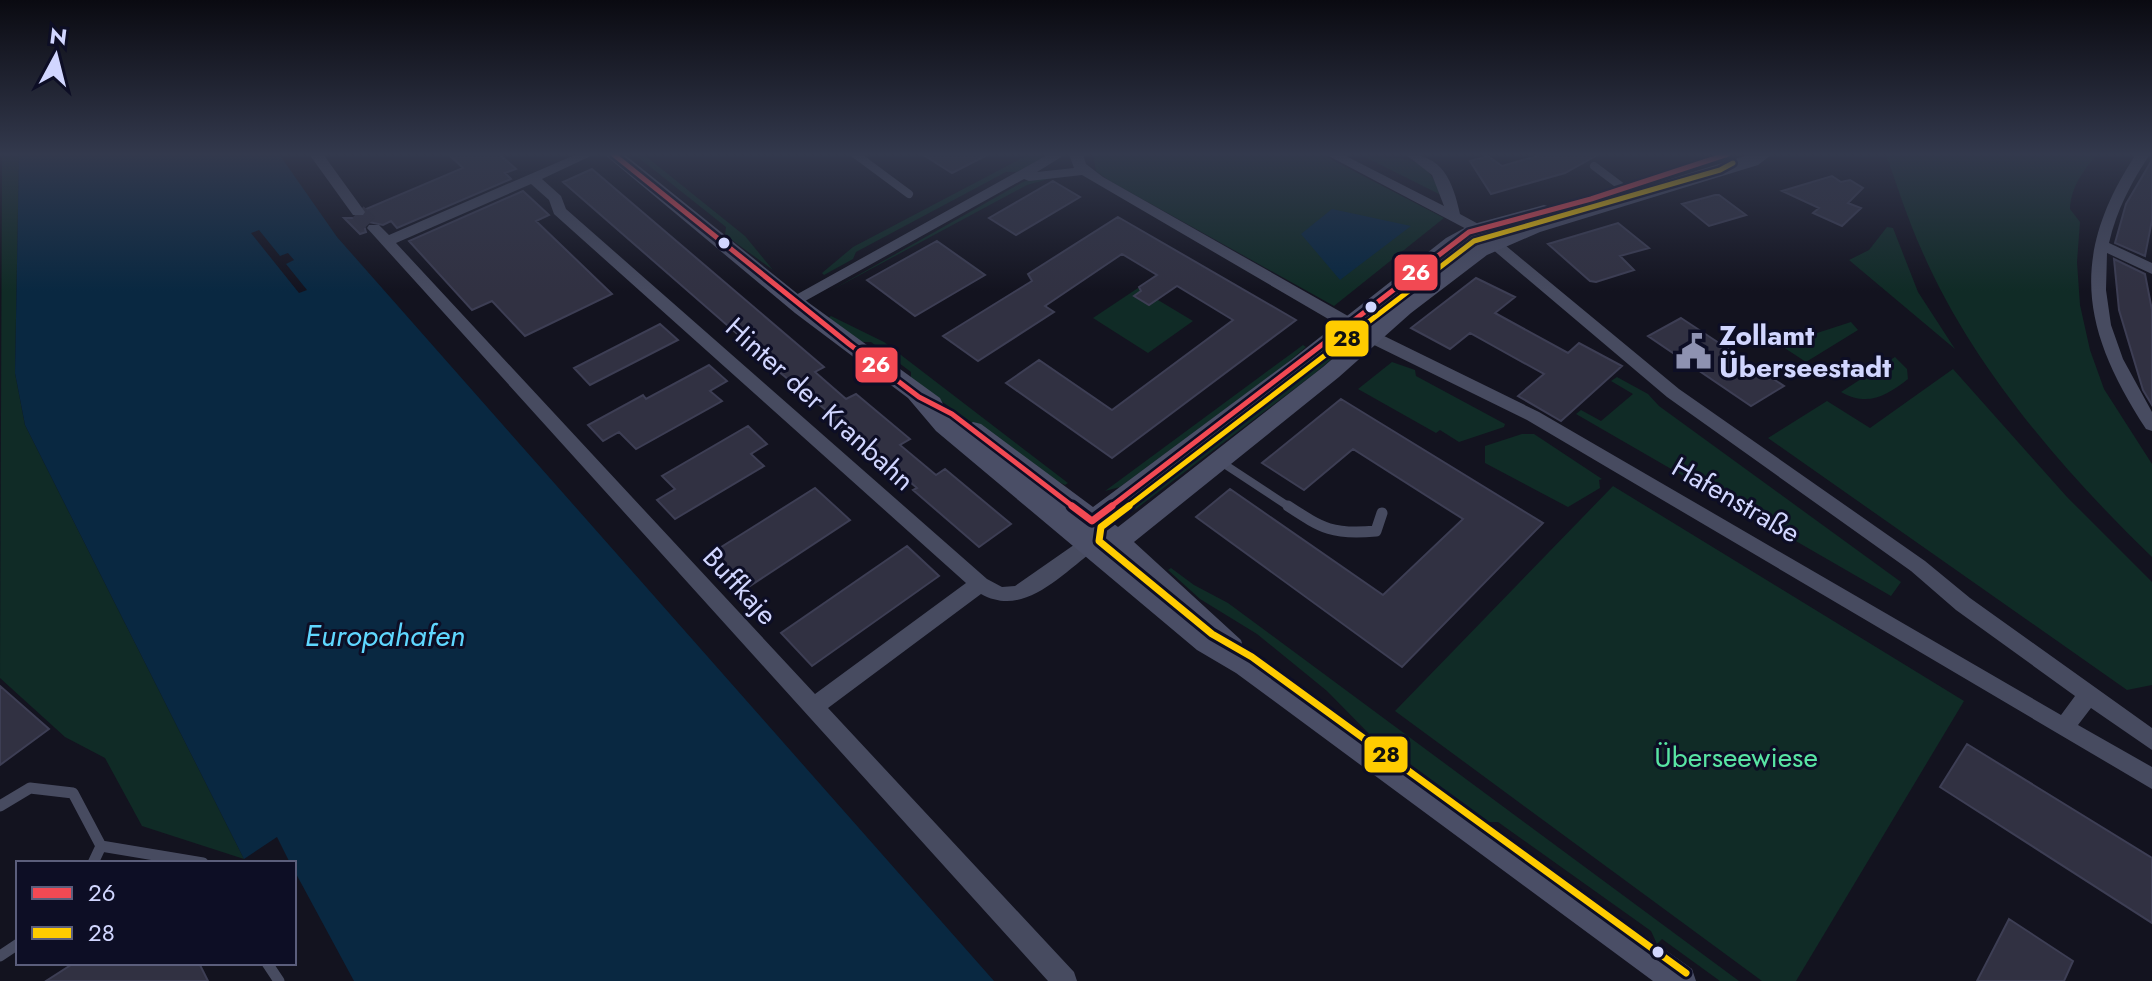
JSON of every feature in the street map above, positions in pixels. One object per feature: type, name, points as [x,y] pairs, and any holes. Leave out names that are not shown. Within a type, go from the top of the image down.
[{"type":"street","points":[[349,200],[358,212]]},
{"type":"street","name":"Buffkaje","points":[[475,200],[380,235],[1065,981]]},
{"type":"street","name":"Hinter der Kranbahn","points":[[556,200],[559,211],[980,584],[1000,595],[1019,594],[1090,533]]},
{"type":"street","points":[[669,200],[793,301],[919,397],[944,425],[1090,533],[1206,642],[1246,665],[1680,981]]},
{"type":"street","points":[[793,301],[978,200]]},
{"type":"street","name":"Hafenstraße","points":[[1133,200],[1372,337],[1533,416],[2152,779]]},
{"type":"street","name":"Hafenstraße","points":[[1420,200],[1477,229],[1673,393],[1918,566],[1963,604],[2152,740]]},
{"type":"street","points":[[1448,200],[1453,217]]},
{"type":"street","points":[[1090,533],[1453,242],[1477,229],[1600,200]]},
{"type":"street","points":[[1116,542],[1404,308],[1494,244],[1611,200]]},
{"type":"street","points":[[2116,200],[2100,244],[2100,310],[2112,361],[2134,401],[2152,425]]},
{"type":"street","points":[[2100,244],[2152,269]]},
{"type":"street","points":[[1090,533],[1116,542],[1219,632],[1246,665]]},
{"type":"street","points":[[813,707],[980,584]]},
{"type":"street","points":[[2064,727],[2089,695]]},
{"type":"lane","points":[[1218,460],[1325,530],[1355,533],[1376,531],[1382,513]]},
{"type":"lane","points":[[0,806],[30,788],[73,793],[101,846]]},
{"type":"lane","points":[[94,861],[101,846]]},
{"type":"lane","points":[[101,846],[191,861]]},
{"type":"green space","points":[[2,200],[18,200],[15,373],[25,425],[244,859],[142,826],[105,758],[65,737],[0,678]]},
{"type":"green space","points":[[692,200],[700,200],[745,236],[773,270],[725,235],[726,227]]},
{"type":"green space","points":[[943,200],[954,200],[856,252],[853,259],[824,275],[822,273],[853,247]]},
{"type":"green space","points":[[992,200],[1000,200],[830,291]]},
{"type":"green space","points":[[1144,200],[1409,200],[1444,218],[1334,306]]},
{"type":"green space","points":[[1902,200],[2071,200],[2070,209],[2080,222],[2077,262],[2080,305],[2090,350],[2104,389],[2152,464],[2152,557],[2053,453],[1993,376],[1943,294]]},
{"type":"green space","points":[[1887,227],[1893,228],[1918,292],[1955,349],[1849,260],[1869,250]]},
{"type":"green space","points":[[1138,288],[1193,321],[1148,353],[1093,318]]},
{"type":"green space","points":[[831,316],[884,342],[1068,483],[1065,485],[1051,478],[911,380],[911,372],[871,342],[859,342],[828,318]]},
{"type":"green space","points":[[1851,322],[1858,330],[1806,362],[1780,345]]},
{"type":"green space","points":[[1342,341],[1348,345],[1314,374],[1132,512],[1125,508],[1308,371]]},
{"type":"green space","points":[[1303,345],[1306,347],[1281,368],[1120,487],[1105,491]]},
{"type":"green space","points":[[1895,357],[1907,369],[1908,379],[1892,390],[1868,399],[1841,392]]},
{"type":"green space","points":[[1392,362],[1415,370],[1416,376],[1505,424],[1504,427],[1459,442],[1440,430],[1436,433],[1358,389]]},
{"type":"green space","points":[[1953,369],[2067,497],[2152,582],[2152,685],[2127,690],[1768,438],[1827,401],[1870,428]]},
{"type":"green space","points":[[1617,377],[1648,394],[1659,406],[1901,582],[1891,596],[1576,414],[1581,410],[1601,421],[1633,394],[1611,381]]},
{"type":"green space","points":[[1522,434],[1534,434],[1602,479],[1599,480],[1600,488],[1568,507],[1485,463],[1485,446]]},
{"type":"green space","name":"Überseewiese","points":[[1613,486],[1964,701],[1796,981],[1762,981],[1395,711]]},
{"type":"green space","points":[[1171,568],[1194,585],[1228,603],[1739,981],[1720,981],[1662,939],[1657,944],[1651,931],[1498,822],[1479,822],[1385,750],[1327,691],[1257,634],[1200,599],[1168,570]]},
{"type":"water","name":"Europahafen","points":[[18,200],[311,200],[337,237],[994,981],[354,981],[296,874],[296,861],[289,861],[277,837],[244,859],[25,425],[15,373]]},
{"type":"water","points":[[1332,209],[1411,226],[1340,280],[1301,234]]},
{"type":"pier","points":[[259,230],[280,256],[288,253],[294,260],[286,264],[307,290],[299,293],[251,233]]},
{"type":"building","points":[[388,200],[463,200],[397,228],[391,221],[383,225],[369,222],[364,226],[366,232],[360,234],[344,218],[363,218],[368,214],[366,209]]},
{"type":"building","points":[[503,200],[533,200],[549,215],[536,221],[612,294],[525,336],[492,301],[472,310],[409,241]]},
{"type":"building","points":[[583,200],[628,200],[824,367],[815,372],[846,399],[856,394],[910,439],[900,445],[936,475],[945,469],[1011,524],[979,547],[913,490],[917,488],[881,457],[877,460],[824,413],[827,411],[740,340],[743,339]]},
{"type":"building","points":[[1021,200],[1075,200],[1016,235],[989,218]]},
{"type":"building","points":[[1697,200],[1725,200],[1746,215],[1709,226],[1682,204]]},
{"type":"building","points":[[1801,200],[1851,200],[1848,203],[1861,208],[1842,226],[1813,213],[1819,208]]},
{"type":"building","points":[[2128,200],[2152,200],[2152,220],[2145,256],[2115,243]]},
{"type":"building","points":[[1118,217],[1296,320],[1112,458],[1006,383],[1039,360],[1112,410],[1233,320],[1177,286],[1149,305],[1134,296],[1141,291],[1139,287],[1157,275],[1122,254],[1045,306],[1054,312],[978,361],[943,336],[1032,281],[1028,274]]},
{"type":"building","points":[[1618,223],[1649,248],[1620,256],[1634,270],[1596,282],[1590,281],[1548,244]]},
{"type":"building","points":[[937,241],[985,275],[915,316],[867,280]]},
{"type":"building","points":[[2114,259],[2145,274],[2152,310],[2152,405],[2143,390],[2119,310]]},
{"type":"building","points":[[1476,278],[1515,297],[1495,313],[1568,353],[1579,343],[1622,366],[1561,421],[1518,396],[1544,374],[1470,333],[1450,349],[1411,328]]},
{"type":"building","points":[[1681,318],[1784,386],[1751,406],[1648,336]]},
{"type":"building","points":[[660,324],[678,340],[590,385],[574,368]]},
{"type":"building","points":[[709,365],[727,381],[710,391],[722,401],[636,449],[619,432],[603,441],[588,425],[643,395],[646,399]]},
{"type":"building","points":[[1341,399],[1543,523],[1402,667],[1196,517],[1230,489],[1383,595],[1463,519],[1353,449],[1304,490],[1262,463]]},
{"type":"building","points":[[748,426],[767,444],[751,454],[764,466],[675,519],[657,500],[675,489],[662,476]]},
{"type":"building","points":[[815,488],[850,520],[741,592],[707,556]]},
{"type":"building","points":[[907,546],[939,576],[812,666],[781,633]]},
{"type":"building","points":[[0,686],[49,729],[0,765]]},
{"type":"building","points":[[1967,744],[2152,858],[2152,923],[1940,787]]},
{"type":"building","points":[[2009,919],[2073,961],[2064,981],[1977,981]]},
{"type":"building","points":[[71,965],[200,965],[208,981],[46,981]]},
{"type":"tunnel","points":[[358,212],[374,228]]},
{"type":"transit line","name":"26","points":[[670,200],[849,344],[919,397],[952,414],[1092,521],[1469,232],[1588,200]]},
{"type":"transit line","name":"28","points":[[1617,200],[1474,241],[1101,527],[1099,541],[1212,634],[1252,657],[1686,973]]},
{"type":"place","name":"Zollamt Überseestadt","points":[[1693,351]]}]
